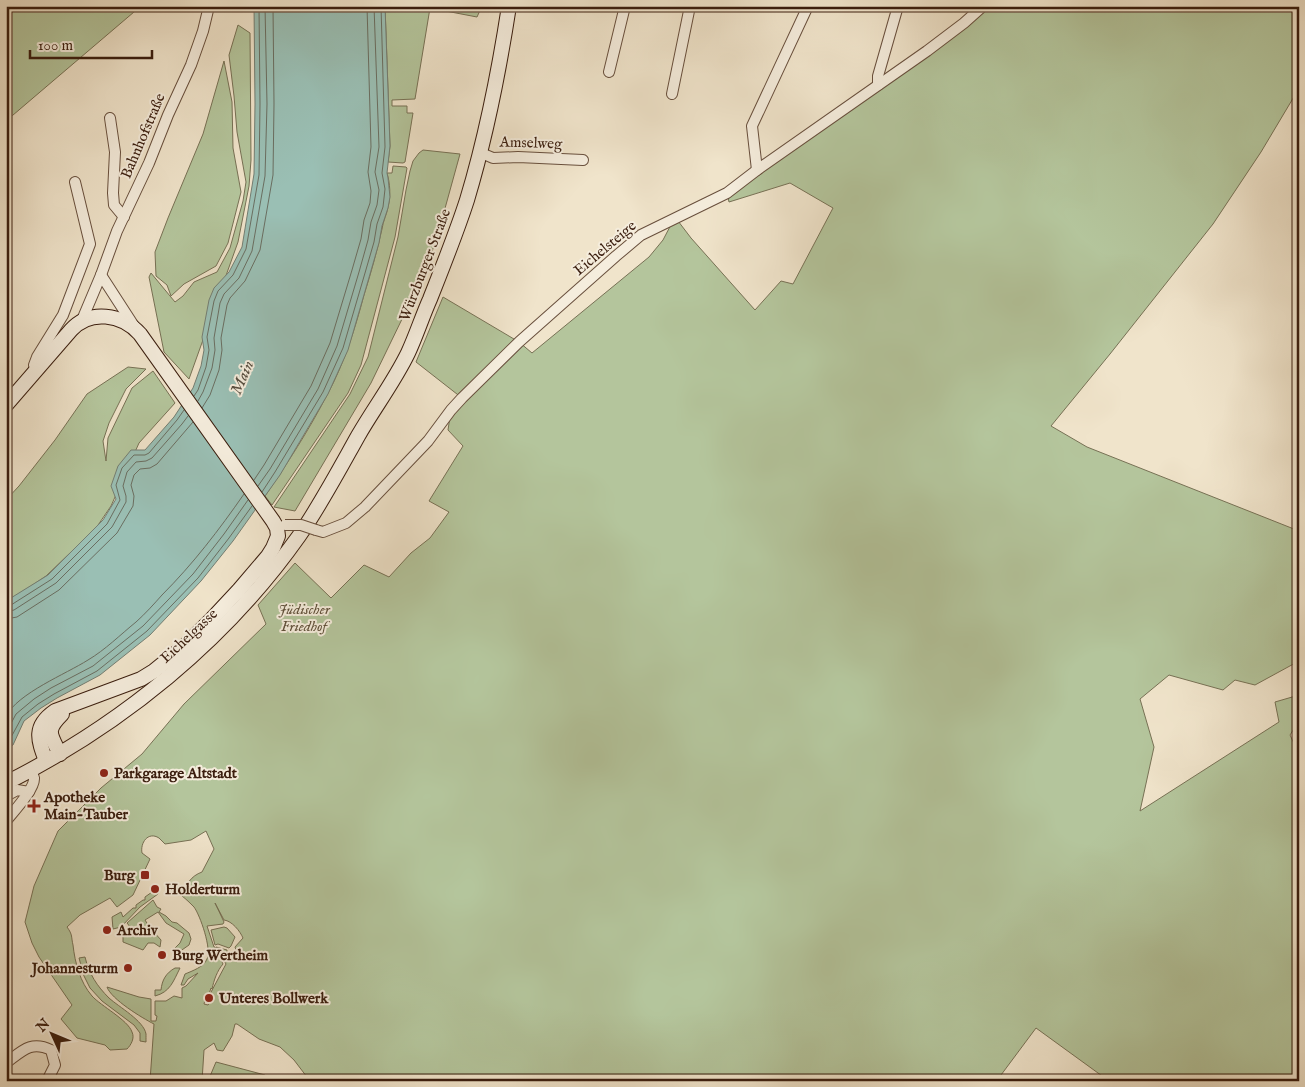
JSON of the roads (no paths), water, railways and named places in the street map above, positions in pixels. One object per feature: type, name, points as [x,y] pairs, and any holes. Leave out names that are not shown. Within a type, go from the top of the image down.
[{"type":"main road","name":"Würzburger Straße","points":[[313,514],[408,352],[456,231],[467,198],[497,80],[509,6]]},
{"type":"main road","points":[[6,406],[71,330],[82,320],[95,316],[107,316],[122,320],[138,332],[278,525],[278,536],[268,556],[228,602],[186,645],[167,661],[141,679],[55,711],[49,715],[41,726],[39,735],[39,742],[46,762]]},
{"type":"main road","name":"Eichelgasse","points":[[6,783],[60,754],[99,729],[168,677],[210,640],[266,579],[313,514]]},
{"type":"main road","points":[[60,754],[51,737],[51,728],[53,723],[70,706]]},
{"type":"street","name":"Bahnhofstraße","points":[[82,320],[101,276],[117,231],[191,65],[203,31],[209,6]]},
{"type":"street","points":[[609,72],[625,6]]},
{"type":"street","points":[[672,94],[690,6]]},
{"type":"street","points":[[757,170],[752,126],[808,6]]},
{"type":"street","points":[[878,85],[878,76],[898,6]]},
{"type":"street","name":"Eichelsteige","points":[[278,525],[301,525],[322,532],[346,523],[428,441],[462,398],[519,342],[641,235],[727,193],[956,29],[983,6]]},
{"type":"street","points":[[110,118],[115,152],[114,205],[124,216]]},
{"type":"street","name":"Amselweg","points":[[479,152],[493,158],[518,157],[583,160]]},
{"type":"street","points":[[36,370],[34,365],[37,357],[63,315],[90,244],[75,182]]},
{"type":"street","points":[[101,276],[138,332]]},
{"type":"street","points":[[6,821],[25,798],[33,783],[34,778],[31,770]]},
{"type":"street","points":[[6,796],[17,790],[28,792]]},
{"type":"street","points":[[6,1063],[25,1048],[41,1045],[51,1050],[55,1065],[47,1081]]},
{"type":"water","name":"Main","points":[[254,6],[385,6],[390,146],[387,173],[390,197],[379,243],[348,350],[328,394],[280,475],[233,541],[201,581],[150,635],[100,675],[57,698],[24,721],[13,745],[6,749],[6,601],[48,575],[103,520],[116,499],[111,486],[118,466],[131,450],[145,450],[174,417],[193,388],[201,366],[204,350],[202,337],[209,300],[214,288],[229,272],[242,247],[254,174]]},
{"type":"place","name":"Parkgarage Altstadt","points":[[104,773]]},
{"type":"place","name":"Apotheke Main-Tauber","points":[[34,806]]},
{"type":"place","name":"Burg","points":[[145,875]]},
{"type":"place","name":"Holderturm","points":[[155,889]]},
{"type":"place","name":"Archiv","points":[[107,930]]},
{"type":"place","name":"Burg Wertheim","points":[[162,955]]},
{"type":"place","name":"Johannesturm","points":[[128,968]]},
{"type":"place","name":"Unteres Bollwerk","points":[[209,998]]},
{"type":"park label","name":"Jüdischer Friedhof","points":[[304,618]]}]
